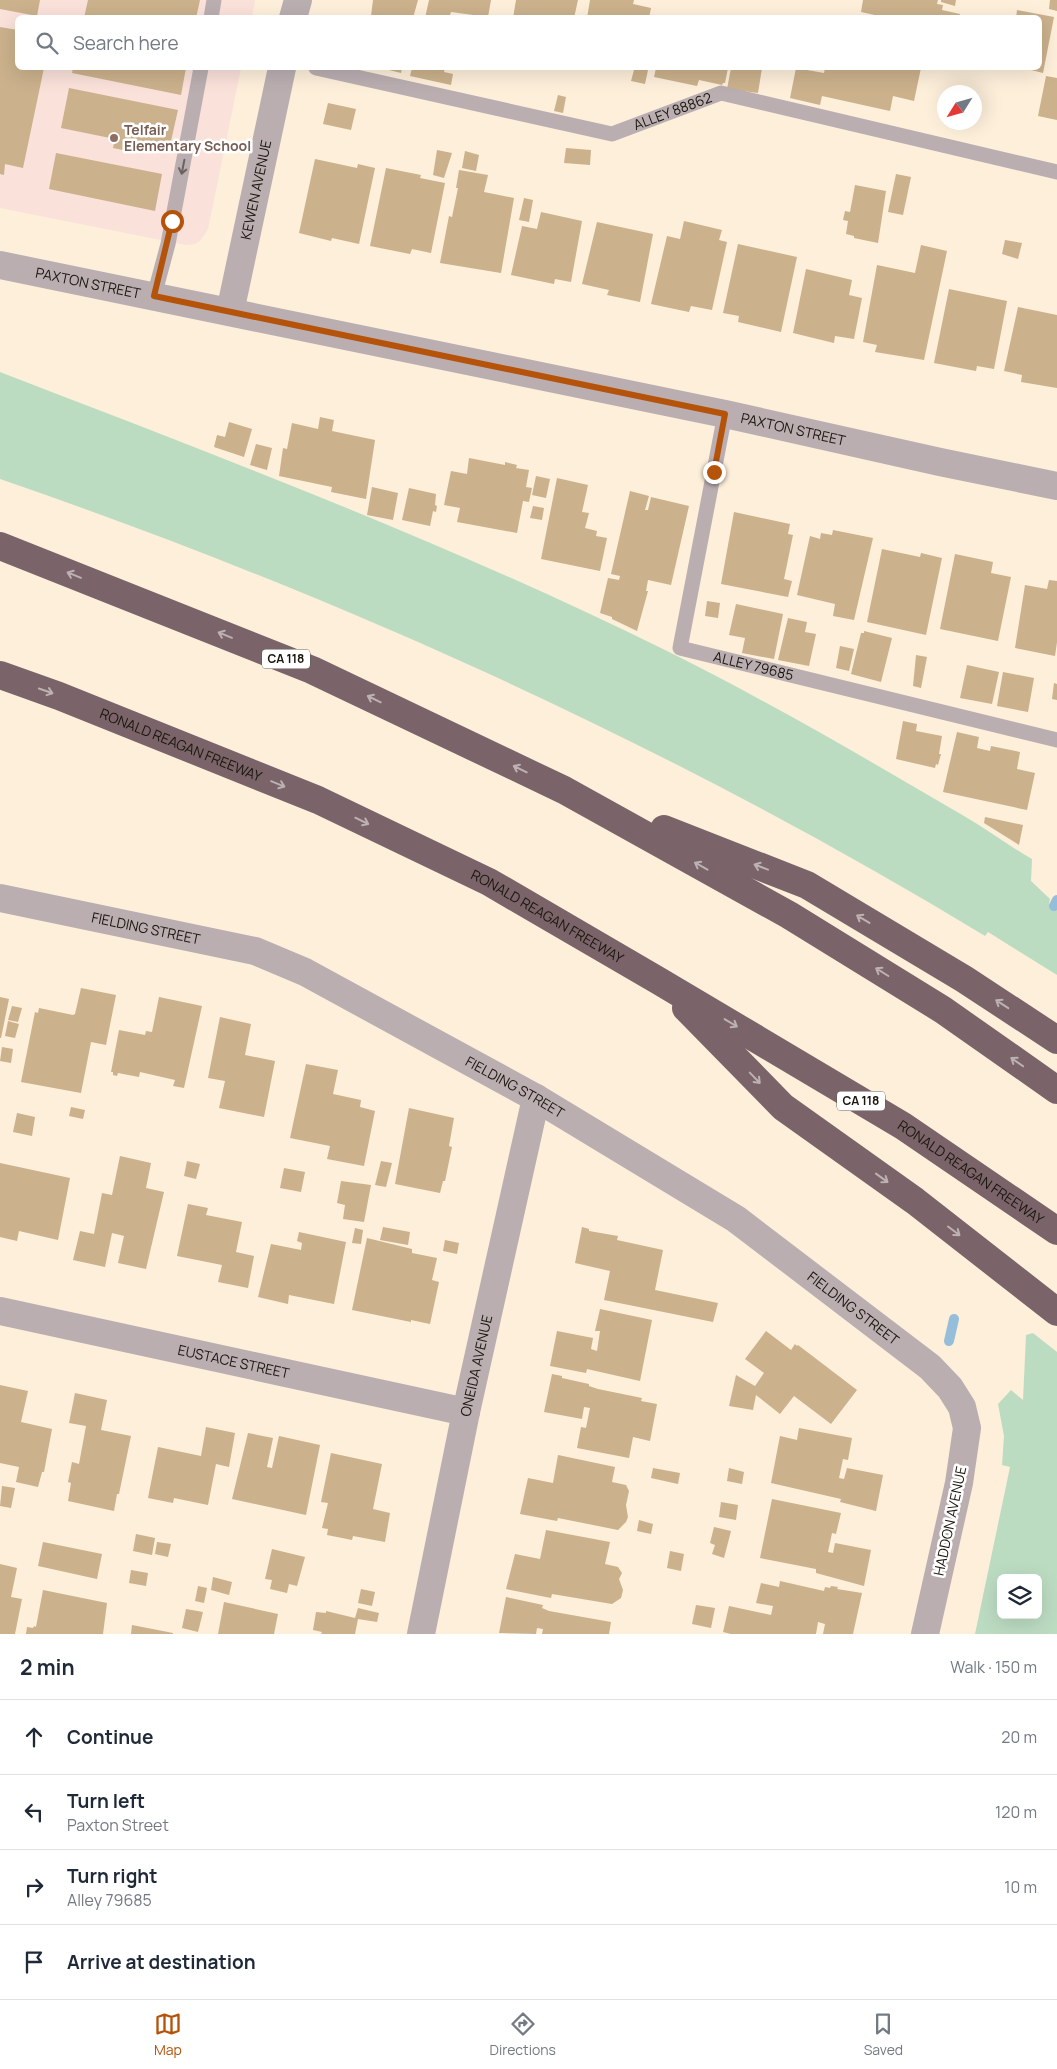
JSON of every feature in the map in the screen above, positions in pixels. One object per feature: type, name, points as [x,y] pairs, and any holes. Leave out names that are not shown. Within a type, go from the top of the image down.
[{"type":"highway","name":"CA 118","points":[[0,546],[312,670],[564,790],[789,915],[943,1010],[1057,1090]]},
{"type":"highway","name":"RONALD REAGAN FREEWAY","points":[[0,675],[59,696],[318,800],[489,882],[659,980],[903,1126],[1057,1231]]},
{"type":"highway","points":[[564,790],[807,885],[964,979],[1057,1040]]},
{"type":"highway","points":[[659,980],[783,1107],[915,1202],[1057,1312]]},
{"type":"street","points":[[295,15],[298,0]]},
{"type":"street","name":"KEWEN AVENUE","points":[[230,312],[282,70]]},
{"type":"street","name":"PAXTON STREET","points":[[0,265],[725,414],[1057,486]]},
{"type":"street","name":"FIELDING STREET","points":[[0,898],[255,951],[305,972],[536,1098],[736,1219],[930,1367],[950,1388],[962,1407]]},
{"type":"street","name":"ONEIDA AVENUE","points":[[421,1634],[466,1412],[536,1098]]},
{"type":"street","name":"EUSTACE STREET","points":[[0,1311],[466,1412]]},
{"type":"street","name":"HADDON AVENUE","points":[[925,1634],[959,1483],[967,1428],[962,1407]]},
{"type":"lane","points":[[212,15],[214,0]]},
{"type":"lane","points":[[154,296],[168,244],[201,70]]},
{"type":"lane","name":"ALLEY 88862","points":[[325,70],[612,134],[721,93],[1057,172]]},
{"type":"lane","name":"ALLEY 79685","points":[[725,414],[680,648],[1057,740]]},
{"type":"shaded area","name":"Telfair Elementary School","points":[[0,0],[255,0],[252,15],[15,15],[15,70],[241,70],[208,229],[200,241],[195,244],[186,245],[0,208]]},
{"type":"green space","points":[[0,372],[334,503],[500,573],[663,649],[740,688],[852,751],[964,816],[1032,859],[1031,881],[1050,899],[1049,905],[1057,907],[1057,975],[988,932],[985,936],[868,867],[749,802],[628,740],[505,681],[381,626],[255,574],[128,525],[0,479]]},
{"type":"green space","points":[[1033,1333],[1057,1352],[1057,1634],[975,1634],[1010,1467],[1002,1465],[1004,1436],[998,1404],[1011,1390],[1023,1400],[1026,1335]]},
{"type":"building","points":[[0,0],[40,0],[37,15],[0,9]]},
{"type":"building","points":[[88,0],[200,0],[197,15],[85,15]]},
{"type":"building","points":[[373,0],[418,0],[414,15],[371,15]]},
{"type":"building","points":[[429,0],[491,0],[488,15],[451,12],[450,15],[426,15]]},
{"type":"building","points":[[516,0],[578,0],[575,15],[514,15]]},
{"type":"building","points":[[590,0],[634,0],[633,4],[651,8],[650,15],[588,15]]},
{"type":"building","points":[[863,0],[938,0],[937,4],[943,5],[942,10],[960,14],[874,15],[861,12]]},
{"type":"building","points":[[941,0],[956,0],[955,6],[941,2]]},
{"type":"building","points":[[1050,0],[1057,0],[1057,11],[1049,9]]},
{"type":"building","points":[[1017,10],[1054,17],[1043,73],[1031,70],[1042,70],[1042,15],[1016,15]]},
{"type":"building","points":[[0,27],[15,30],[15,70],[44,70],[23,168],[5,164],[4,175],[0,174]]},
{"type":"building","points":[[73,70],[186,70],[181,95],[72,73]]},
{"type":"building","points":[[389,70],[402,70],[401,73]]},
{"type":"building","points":[[412,70],[444,70],[444,72],[453,74],[451,85],[410,76]]},
{"type":"building","points":[[634,70],[648,70],[645,84],[631,81]]},
{"type":"building","points":[[656,70],[728,70],[725,83],[722,85],[699,80],[697,86],[654,77]]},
{"type":"building","points":[[731,70],[762,70],[758,93],[727,89]]},
{"type":"building","points":[[796,70],[824,73],[825,70],[921,70],[914,101],[893,96],[890,111],[822,96],[820,105],[790,98]]},
{"type":"building","points":[[1046,76],[1057,78],[1057,120],[1038,116]]},
{"type":"building","points":[[69,88],[178,110],[169,150],[135,143],[133,152],[113,148],[115,139],[61,128]]},
{"type":"building","points":[[558,95],[566,97],[563,113],[554,111]]},
{"type":"building","points":[[328,103],[356,109],[351,130],[323,124]]},
{"type":"building","points":[[566,148],[591,150],[590,165],[564,163]]},
{"type":"building","points":[[437,150],[452,153],[444,178],[433,175]]},
{"type":"building","points":[[465,151],[479,155],[476,171],[462,168]]},
{"type":"building","points":[[56,153],[162,174],[155,211],[49,189]]},
{"type":"building","points":[[315,159],[357,168],[358,164],[375,168],[359,244],[332,238],[331,241],[299,233]]},
{"type":"building","points":[[386,168],[421,175],[420,178],[445,183],[431,253],[412,249],[410,254],[370,246]]},
{"type":"building","points":[[459,170],[488,175],[484,192],[514,198],[501,273],[440,263],[449,216],[452,217],[458,188],[456,188]]},
{"type":"building","points":[[896,174],[911,177],[903,215],[888,212]]},
{"type":"building","points":[[855,185],[886,191],[878,243],[854,238],[854,236],[846,234],[848,221],[843,220],[845,211],[850,212]]},
{"type":"building","points":[[524,198],[533,200],[529,222],[519,220]]},
{"type":"building","points":[[541,212],[582,221],[571,282],[555,279],[554,284],[511,275],[522,226],[537,229]]},
{"type":"building","points":[[684,221],[722,230],[719,240],[727,242],[712,310],[691,306],[689,312],[651,304],[667,236],[680,239]]},
{"type":"building","points":[[597,222],[653,234],[640,302],[607,295],[609,290],[582,284]]},
{"type":"building","points":[[1005,240],[1022,243],[1018,259],[1002,254]]},
{"type":"building","points":[[738,244],[797,257],[781,332],[738,322],[739,316],[723,313]]},
{"type":"building","points":[[921,245],[947,251],[924,360],[875,352],[877,345],[863,342],[877,265],[915,273]]},
{"type":"building","points":[[806,269],[852,280],[849,295],[862,298],[854,339],[835,336],[834,343],[793,333]]},
{"type":"building","points":[[949,289],[1007,301],[994,369],[977,366],[976,371],[934,363]]},
{"type":"building","points":[[1018,307],[1057,315],[1057,388],[1021,382],[1022,375],[1004,371]]},
{"type":"building","points":[[320,417],[334,420],[332,431],[375,440],[366,499],[331,492],[332,487],[279,476],[283,448],[287,449],[292,423],[318,429]]},
{"type":"building","points":[[229,422],[252,429],[244,457],[214,447],[217,435],[225,437]]},
{"type":"building","points":[[256,444],[272,448],[267,470],[250,465]]},
{"type":"building","points":[[469,458],[505,465],[505,462],[517,465],[516,468],[529,470],[526,487],[532,488],[529,502],[523,501],[517,533],[457,522],[460,508],[444,505],[451,471],[467,474]]},
{"type":"building","points":[[536,476],[550,479],[546,498],[532,495]]},
{"type":"building","points":[[557,478],[588,485],[582,512],[589,513],[585,528],[597,531],[596,536],[607,538],[600,571],[541,559]]},
{"type":"building","points":[[372,487],[398,493],[393,520],[367,515]]},
{"type":"building","points":[[409,488],[436,494],[436,512],[433,511],[430,526],[402,520]]},
{"type":"building","points":[[630,491],[649,496],[645,510],[648,510],[651,497],[689,506],[671,585],[648,580],[646,591],[648,591],[637,631],[612,619],[612,617],[600,613],[608,578],[619,580],[620,576],[611,574]]},
{"type":"building","points":[[533,506],[544,508],[542,520],[530,518]]},
{"type":"building","points":[[734,512],[790,524],[788,534],[793,535],[784,579],[792,581],[788,597],[721,584]]},
{"type":"building","points":[[833,530],[873,538],[854,620],[833,616],[835,604],[797,595],[810,536],[820,539],[821,533],[832,535]]},
{"type":"building","points":[[882,549],[920,557],[921,553],[942,558],[926,635],[867,622]]},
{"type":"building","points":[[955,554],[993,562],[991,573],[1011,577],[998,641],[940,629]]},
{"type":"building","points":[[1049,580],[1057,581],[1057,642],[1055,656],[1015,648],[1025,585],[1047,589]]},
{"type":"building","points":[[707,601],[720,603],[718,618],[705,616]]},
{"type":"building","points":[[736,604],[783,614],[774,659],[742,653],[745,638],[729,635]]},
{"type":"building","points":[[788,618],[807,622],[805,632],[816,634],[809,666],[778,660]]},
{"type":"building","points":[[864,631],[892,638],[881,682],[851,674],[861,633],[864,633]]},
{"type":"building","points":[[840,646],[854,649],[849,671],[836,668]]},
{"type":"building","points":[[916,655],[927,657],[921,688],[913,686]]},
{"type":"building","points":[[967,665],[999,672],[992,704],[960,698]]},
{"type":"building","points":[[1003,672],[1034,678],[1028,712],[997,706]]},
{"type":"building","points":[[1054,683],[1057,684],[1057,700],[1052,699]]},
{"type":"building","points":[[903,721],[917,724],[916,731],[942,736],[939,754],[941,754],[938,765],[936,764],[935,768],[896,759]]},
{"type":"building","points":[[957,732],[979,737],[977,748],[990,751],[991,746],[1020,752],[1017,769],[1035,773],[1027,810],[943,792]]},
{"type":"building","points":[[985,817],[1023,825],[1019,845],[984,823]]},
{"type":"building","points":[[81,988],[116,995],[106,1045],[91,1042],[81,1093],[21,1082],[35,1012],[38,1013],[39,1008],[75,1014]]},
{"type":"building","points":[[0,997],[9,999],[1,1038],[0,1038]]},
{"type":"building","points":[[159,997],[202,1006],[184,1088],[173,1086],[175,1080],[140,1072],[139,1077],[118,1073],[117,1076],[111,1072],[119,1030],[145,1035],[146,1031],[152,1032]]},
{"type":"building","points":[[12,1006],[22,1008],[18,1022],[8,1020]]},
{"type":"building","points":[[220,1017],[251,1024],[245,1055],[275,1061],[264,1117],[219,1108],[225,1081],[208,1078]]},
{"type":"building","points":[[8,1021],[19,1024],[15,1038],[5,1036]]},
{"type":"building","points":[[2,1047],[13,1049],[11,1063],[0,1061]]},
{"type":"building","points":[[306,1064],[338,1070],[333,1094],[361,1100],[360,1107],[375,1111],[364,1166],[327,1159],[330,1146],[290,1138]]},
{"type":"building","points":[[71,1107],[85,1110],[83,1119],[69,1116]]},
{"type":"building","points":[[409,1108],[454,1118],[449,1146],[452,1147],[445,1181],[443,1181],[440,1193],[395,1184]]},
{"type":"building","points":[[17,1113],[35,1117],[32,1136],[13,1132]]},
{"type":"building","points":[[120,1156],[151,1163],[146,1188],[164,1192],[146,1269],[118,1263],[124,1236],[112,1233],[105,1267],[73,1260],[80,1231],[94,1234],[102,1193],[112,1195]]},
{"type":"building","points":[[187,1161],[200,1164],[196,1179],[184,1176]]},
{"type":"building","points":[[381,1161],[392,1163],[386,1187],[375,1185]]},
{"type":"building","points":[[0,1163],[70,1178],[58,1240],[19,1231],[17,1241],[0,1237]]},
{"type":"building","points":[[284,1168],[305,1172],[301,1192],[280,1188]]},
{"type":"building","points":[[341,1181],[371,1185],[364,1222],[343,1219],[345,1205],[337,1203]]},
{"type":"building","points":[[188,1204],[208,1208],[206,1215],[242,1222],[236,1252],[254,1256],[248,1288],[218,1282],[222,1265],[177,1256]]},
{"type":"building","points":[[383,1227],[410,1232],[408,1245],[380,1240]]},
{"type":"building","points":[[582,1227],[589,1229],[589,1231],[618,1236],[617,1240],[663,1250],[655,1290],[718,1303],[713,1322],[604,1300],[610,1271],[575,1263]]},
{"type":"building","points":[[355,1228],[363,1230],[361,1244],[352,1243]]},
{"type":"building","points":[[299,1232],[346,1242],[334,1304],[289,1295],[288,1304],[258,1297],[271,1244],[301,1250],[302,1243],[297,1241]]},
{"type":"building","points":[[367,1238],[412,1249],[412,1253],[437,1258],[432,1280],[439,1282],[430,1324],[352,1310]]},
{"type":"building","points":[[445,1240],[459,1243],[457,1254],[443,1251]]},
{"type":"building","points":[[600,1309],[652,1320],[640,1381],[587,1369],[586,1373],[550,1366],[557,1331],[593,1338],[591,1349],[597,1351],[600,1331],[595,1331]]},
{"type":"building","points":[[766,1331],[791,1350],[795,1344],[798,1345],[857,1390],[831,1424],[794,1396],[780,1414],[756,1395],[753,1410],[729,1406],[736,1375],[755,1386],[764,1373],[745,1359]]},
{"type":"building","points":[[552,1374],[589,1384],[589,1386],[598,1389],[642,1398],[641,1401],[657,1404],[650,1441],[633,1437],[629,1458],[577,1448],[581,1427],[586,1428],[590,1408],[584,1407],[582,1419],[544,1412]]},
{"type":"building","points":[[0,1385],[28,1391],[21,1422],[52,1429],[44,1472],[42,1472],[38,1487],[16,1482],[19,1467],[0,1463]]},
{"type":"building","points":[[75,1393],[107,1400],[101,1430],[131,1436],[114,1511],[68,1501],[71,1483],[68,1482],[72,1462],[79,1464],[86,1426],[69,1423]]},
{"type":"building","points":[[206,1427],[235,1433],[229,1467],[216,1464],[208,1505],[174,1498],[173,1503],[148,1498],[158,1447],[201,1456]]},
{"type":"building","points":[[799,1428],[852,1438],[848,1460],[843,1459],[839,1478],[844,1479],[847,1468],[883,1475],[876,1511],[840,1502],[841,1499],[771,1483],[780,1436],[797,1440]]},
{"type":"building","points":[[248,1433],[273,1438],[267,1467],[272,1468],[279,1436],[320,1445],[306,1515],[232,1499]]},
{"type":"building","points":[[331,1453],[382,1464],[373,1509],[390,1513],[385,1542],[353,1536],[352,1540],[327,1535],[328,1529],[322,1528],[328,1503],[321,1502]]},
{"type":"building","points":[[558,1455],[615,1467],[612,1482],[626,1485],[629,1491],[626,1505],[628,1517],[618,1530],[558,1518],[557,1521],[520,1514],[528,1478],[553,1483]]},
{"type":"building","points":[[653,1468],[680,1473],[678,1484],[651,1478]]},
{"type":"building","points":[[729,1468],[744,1472],[742,1484],[727,1481]]},
{"type":"building","points":[[2,1486],[15,1488],[11,1508],[0,1506]]},
{"type":"building","points":[[772,1499],[841,1513],[836,1534],[832,1533],[828,1552],[833,1553],[835,1543],[871,1550],[864,1586],[816,1573],[816,1569],[760,1558]]},
{"type":"building","points":[[721,1502],[738,1505],[736,1520],[719,1517]]},
{"type":"building","points":[[639,1520],[653,1524],[651,1534],[637,1531]]},
{"type":"building","points":[[714,1527],[731,1531],[724,1558],[712,1554],[715,1545],[710,1543]]},
{"type":"building","points":[[546,1530],[610,1542],[605,1564],[618,1567],[622,1573],[619,1579],[623,1590],[621,1598],[612,1604],[552,1594],[551,1598],[506,1589],[515,1554],[540,1559]]},
{"type":"building","points":[[136,1534],[155,1538],[152,1555],[133,1551]]},
{"type":"building","points":[[43,1542],[102,1554],[97,1579],[38,1566]]},
{"type":"building","points":[[157,1542],[171,1544],[168,1557],[155,1554]]},
{"type":"building","points":[[272,1549],[305,1557],[297,1586],[289,1584],[287,1593],[270,1589],[272,1580],[265,1579]]},
{"type":"building","points":[[670,1551],[684,1554],[681,1571],[667,1568]]},
{"type":"building","points":[[0,1564],[17,1568],[11,1597],[22,1599],[15,1634],[0,1634]]},
{"type":"building","points":[[131,1570],[148,1573],[146,1586],[129,1583]]},
{"type":"building","points":[[213,1577],[232,1582],[229,1595],[211,1590]]},
{"type":"building","points":[[780,1581],[824,1591],[825,1587],[830,1588],[831,1586],[838,1587],[837,1589],[862,1593],[853,1634],[823,1634],[825,1624],[818,1622],[816,1634],[731,1634],[723,1632],[729,1606],[771,1615],[773,1606],[756,1603],[761,1583],[779,1587]]},
{"type":"building","points":[[198,1586],[207,1588],[204,1603],[195,1601]]},
{"type":"building","points":[[361,1589],[375,1592],[372,1606],[358,1603]]},
{"type":"building","points":[[43,1590],[107,1603],[103,1634],[26,1634],[27,1627],[36,1627]]},
{"type":"building","points":[[506,1597],[543,1605],[542,1608],[549,1611],[611,1622],[609,1634],[542,1634],[543,1629],[537,1628],[536,1634],[499,1633]]},
{"type":"building","points":[[224,1602],[278,1614],[274,1634],[218,1634]]},
{"type":"building","points":[[696,1605],[715,1608],[711,1628],[692,1624]]},
{"type":"building","points":[[358,1608],[379,1613],[377,1622],[358,1619],[355,1634],[321,1634],[322,1632],[313,1630],[316,1612],[326,1613],[326,1611],[355,1618]]},
{"type":"building","points":[[186,1609],[203,1612],[198,1632],[182,1628]]},
{"type":"building","points":[[132,1625],[173,1633],[173,1634],[131,1634]]},
{"type":"waterway","points":[[1054,906],[1057,900]]},
{"type":"waterway","points":[[949,1341],[954,1319]]},
{"type":"place","name":"Telfair Elementary School","points":[[114,138]]},
{"type":"route","points":[[172,221],[154,296],[725,414],[714,472]]}]
